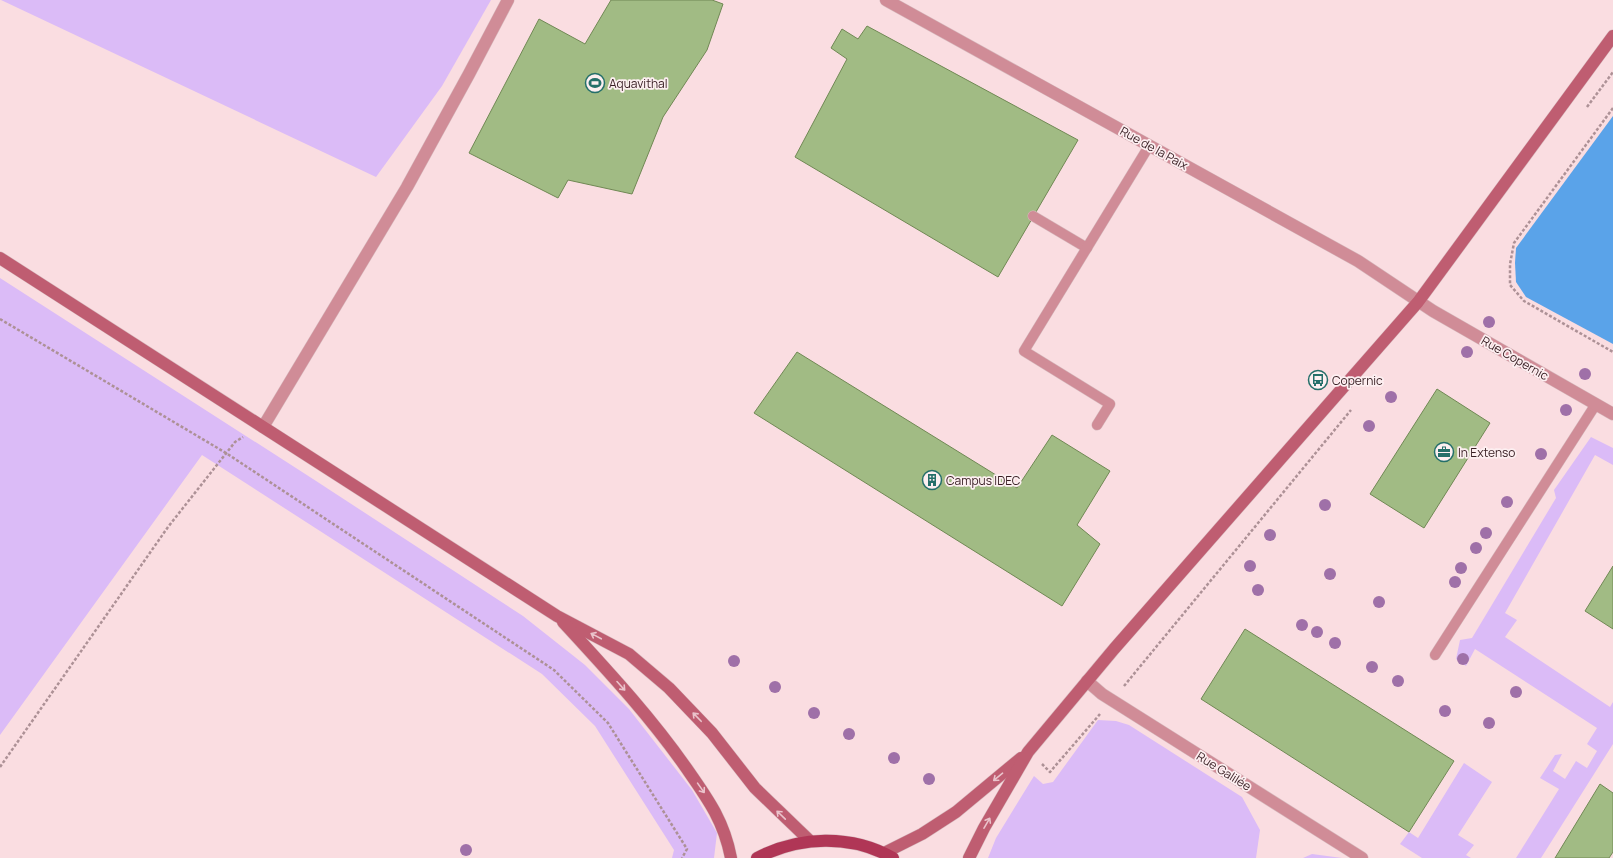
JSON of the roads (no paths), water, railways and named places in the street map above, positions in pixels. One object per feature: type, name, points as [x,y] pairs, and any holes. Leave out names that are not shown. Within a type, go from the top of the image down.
[{"type":"main road","points":[[757,858],[789,845],[810,841],[829,840],[848,842],[889,856]]},
{"type":"street","points":[[263,427],[407,187],[508,0]]},
{"type":"street","name":"Rue de la Paix","points":[[886,0],[1358,261],[1418,302]]},
{"type":"street","points":[[969,858],[984,828],[1028,752],[1087,681],[1418,302],[1613,36]]},
{"type":"street","points":[[0,258],[557,616],[629,654],[669,688],[712,732],[755,788],[810,841]]},
{"type":"street","name":"Rue Copernic","points":[[1418,302],[1613,414]]},
{"type":"street","points":[[557,616],[643,710],[679,757],[714,807],[727,839],[731,858]]},
{"type":"street","name":"Rue Galilée","points":[[1087,681],[1102,694],[1362,858]]},
{"type":"street","points":[[889,856],[956,812],[1028,752]]},
{"type":"lane","points":[[1097,425],[1110,404],[1024,351],[1149,146]]},
{"type":"lane","points":[[1033,216],[1087,248]]},
{"type":"lane","points":[[1435,655],[1596,404]]},
{"type":"water","points":[[1613,116],[1613,344],[1526,297],[1516,282],[1515,263],[1516,248]]},
{"type":"place","name":"Aquavithal","points":[[595,83]]},
{"type":"place","name":"Copernic","points":[[1318,380]]},
{"type":"place","name":"In Extenso","points":[[1444,452]]},
{"type":"place","name":"Campus IDEC","points":[[932,480]]}]
